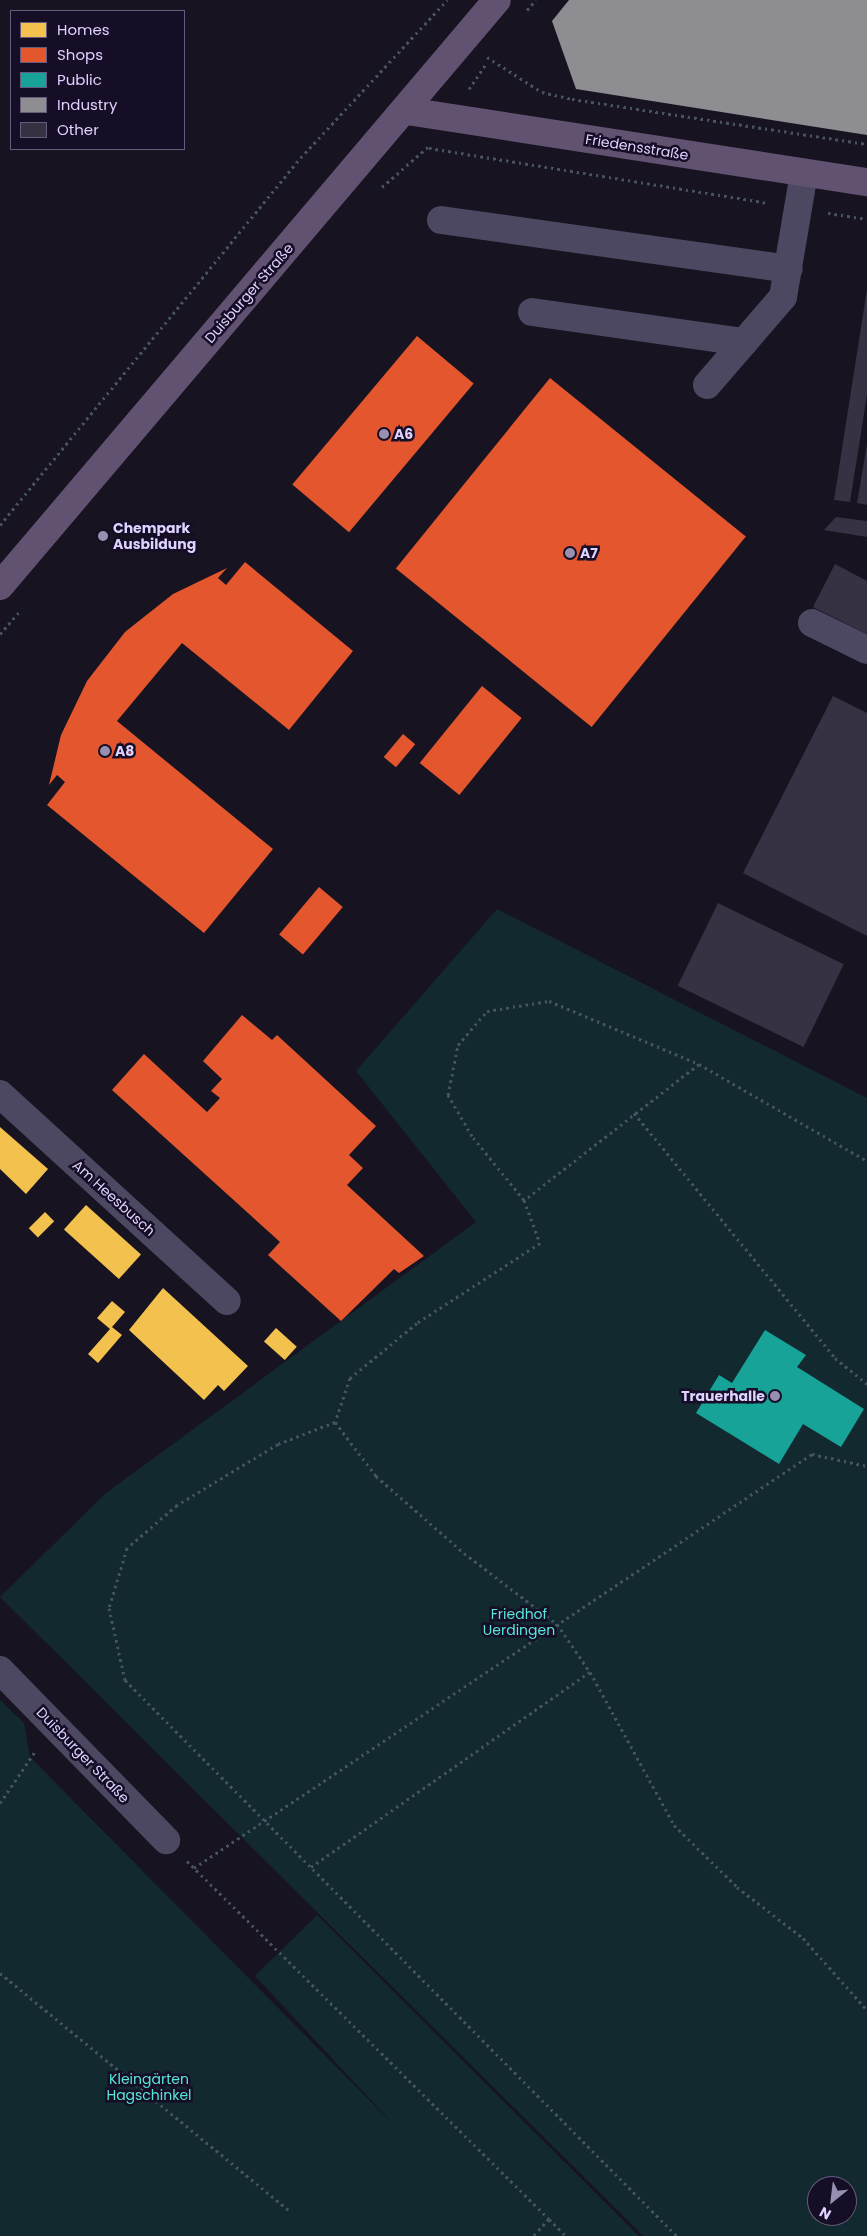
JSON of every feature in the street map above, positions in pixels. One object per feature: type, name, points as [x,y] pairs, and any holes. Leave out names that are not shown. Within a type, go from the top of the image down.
[{"type":"main road","name":"Duisburger Straße","points":[[0,586],[407,111],[498,0]]},
{"type":"main road","name":"Friedensstraße","points":[[407,111],[867,182]]},
{"type":"street","points":[[707,385],[783,297],[801,208],[804,173]]},
{"type":"street","points":[[440,220],[789,268]]},
{"type":"street","points":[[532,312],[744,342]]},
{"type":"street","points":[[812,623],[867,650]]},
{"type":"street","name":"Am Heesbusch","points":[[0,1094],[227,1301]]},
{"type":"street","name":"Duisburger Straße","points":[[0,1670],[166,1840]]},
{"type":"path","points":[[0,525],[305,153],[447,0]]},
{"type":"path","points":[[490,59],[542,92],[572,99],[867,144]]},
{"type":"path","points":[[429,148],[867,218]]},
{"type":"path","points":[[335,1422],[350,1378],[417,1324],[540,1243],[524,1200],[472,1136],[448,1095],[458,1045],[488,1011],[549,1001],[699,1064],[867,1161]]},
{"type":"path","points":[[524,1200],[699,1064]]},
{"type":"path","points":[[634,1113],[835,1358],[867,1384]]},
{"type":"path","points":[[335,1422],[376,1476],[464,1553],[556,1624],[590,1672],[674,1825],[737,1887],[803,1938],[867,2010]]},
{"type":"path","points":[[335,1422],[278,1444],[177,1506],[127,1548],[109,1608],[125,1680],[677,2236]]},
{"type":"path","points":[[194,1868],[812,1454],[867,1466]]},
{"type":"path","points":[[310,1867],[590,1672]]},
{"type":"path","points":[[0,1803],[55,1726]]},
{"type":"path","points":[[166,1840],[566,2236]]},
{"type":"path","points":[[0,1973],[291,2212]]},
{"type":"path","points":[[533,2236],[549,2219]]},
{"type":"green space","name":"Friedhof Uerdingen","points":[[497,909],[867,1098],[867,2236],[643,2236],[0,1597],[106,1493],[476,1222],[356,1071]]},
{"type":"green space","name":"Kleingärten Hagschinkel","points":[[0,1700],[24,1723],[30,1757],[396,2127],[255,1976],[317,1915],[639,2236],[0,2236]]},
{"type":"building: Homes","points":[[0,1127],[48,1169],[26,1194],[0,1169]]},
{"type":"building: Homes","points":[[86,1205],[141,1255],[119,1279],[64,1230]]},
{"type":"building: Homes","points":[[45,1212],[54,1221],[38,1237],[29,1228]]},
{"type":"building: Homes","points":[[163,1288],[248,1366],[224,1391],[218,1385],[204,1400],[129,1330]]},
{"type":"building: Homes","points":[[112,1301],[125,1312],[112,1327],[122,1335],[98,1363],[88,1354],[110,1329],[97,1318]]},
{"type":"building: Homes","points":[[276,1328],[297,1347],[285,1360],[264,1341]]},
{"type":"building: Shops","name":"A6","points":[[417,336],[474,384],[349,532],[292,485]]},
{"type":"building: Shops","name":"A7","points":[[550,378],[746,537],[592,727],[396,568]]},
{"type":"building: Shops","name":"A8","points":[[245,562],[353,651],[289,730],[182,643],[117,721],[273,849],[204,933],[47,805],[65,782],[57,775],[49,785],[61,735],[87,681],[125,632],[173,594],[227,568],[218,578],[226,585]]},
{"type":"building: Shops","points":[[482,686],[522,718],[459,795],[420,763]]},
{"type":"building: Shops","points":[[403,734],[415,744],[396,767],[384,757]]},
{"type":"building: Shops","points":[[319,887],[343,907],[303,954],[279,934]]},
{"type":"building: Shops","points":[[242,1015],[272,1040],[277,1035],[376,1126],[349,1155],[363,1168],[347,1185],[424,1256],[399,1273],[394,1269],[341,1321],[268,1255],[280,1242],[112,1090],[144,1054],[207,1112],[220,1098],[211,1091],[222,1079],[203,1061]]},
{"type":"building: Public","name":"Trauerhalle","points":[[765,1330],[806,1355],[797,1367],[864,1409],[841,1447],[803,1424],[779,1464],[696,1413],[719,1375],[732,1383]]},
{"type":"building: Industry","points":[[569,0],[867,0],[867,135],[576,89],[552,21]]},
{"type":"building: Other","points":[[867,289],[867,395],[850,502],[834,500]]},
{"type":"building: Other","points":[[867,444],[867,505],[857,503]]},
{"type":"building: Other","points":[[836,517],[867,521],[867,537],[824,530]]},
{"type":"building: Other","points":[[835,564],[867,581],[867,634],[813,607]]},
{"type":"building: Other","points":[[833,696],[867,713],[867,936],[743,873]]},
{"type":"building: Other","points":[[718,903],[844,964],[804,1047],[678,986]]},
{"type":"place","name":"A6","points":[[384,434]]},
{"type":"place","name":"Chempark Ausbildung","points":[[103,536]]},
{"type":"place","name":"A7","points":[[570,553]]},
{"type":"place","name":"A8","points":[[105,751]]},
{"type":"place","name":"Trauerhalle","points":[[775,1396]]}]
